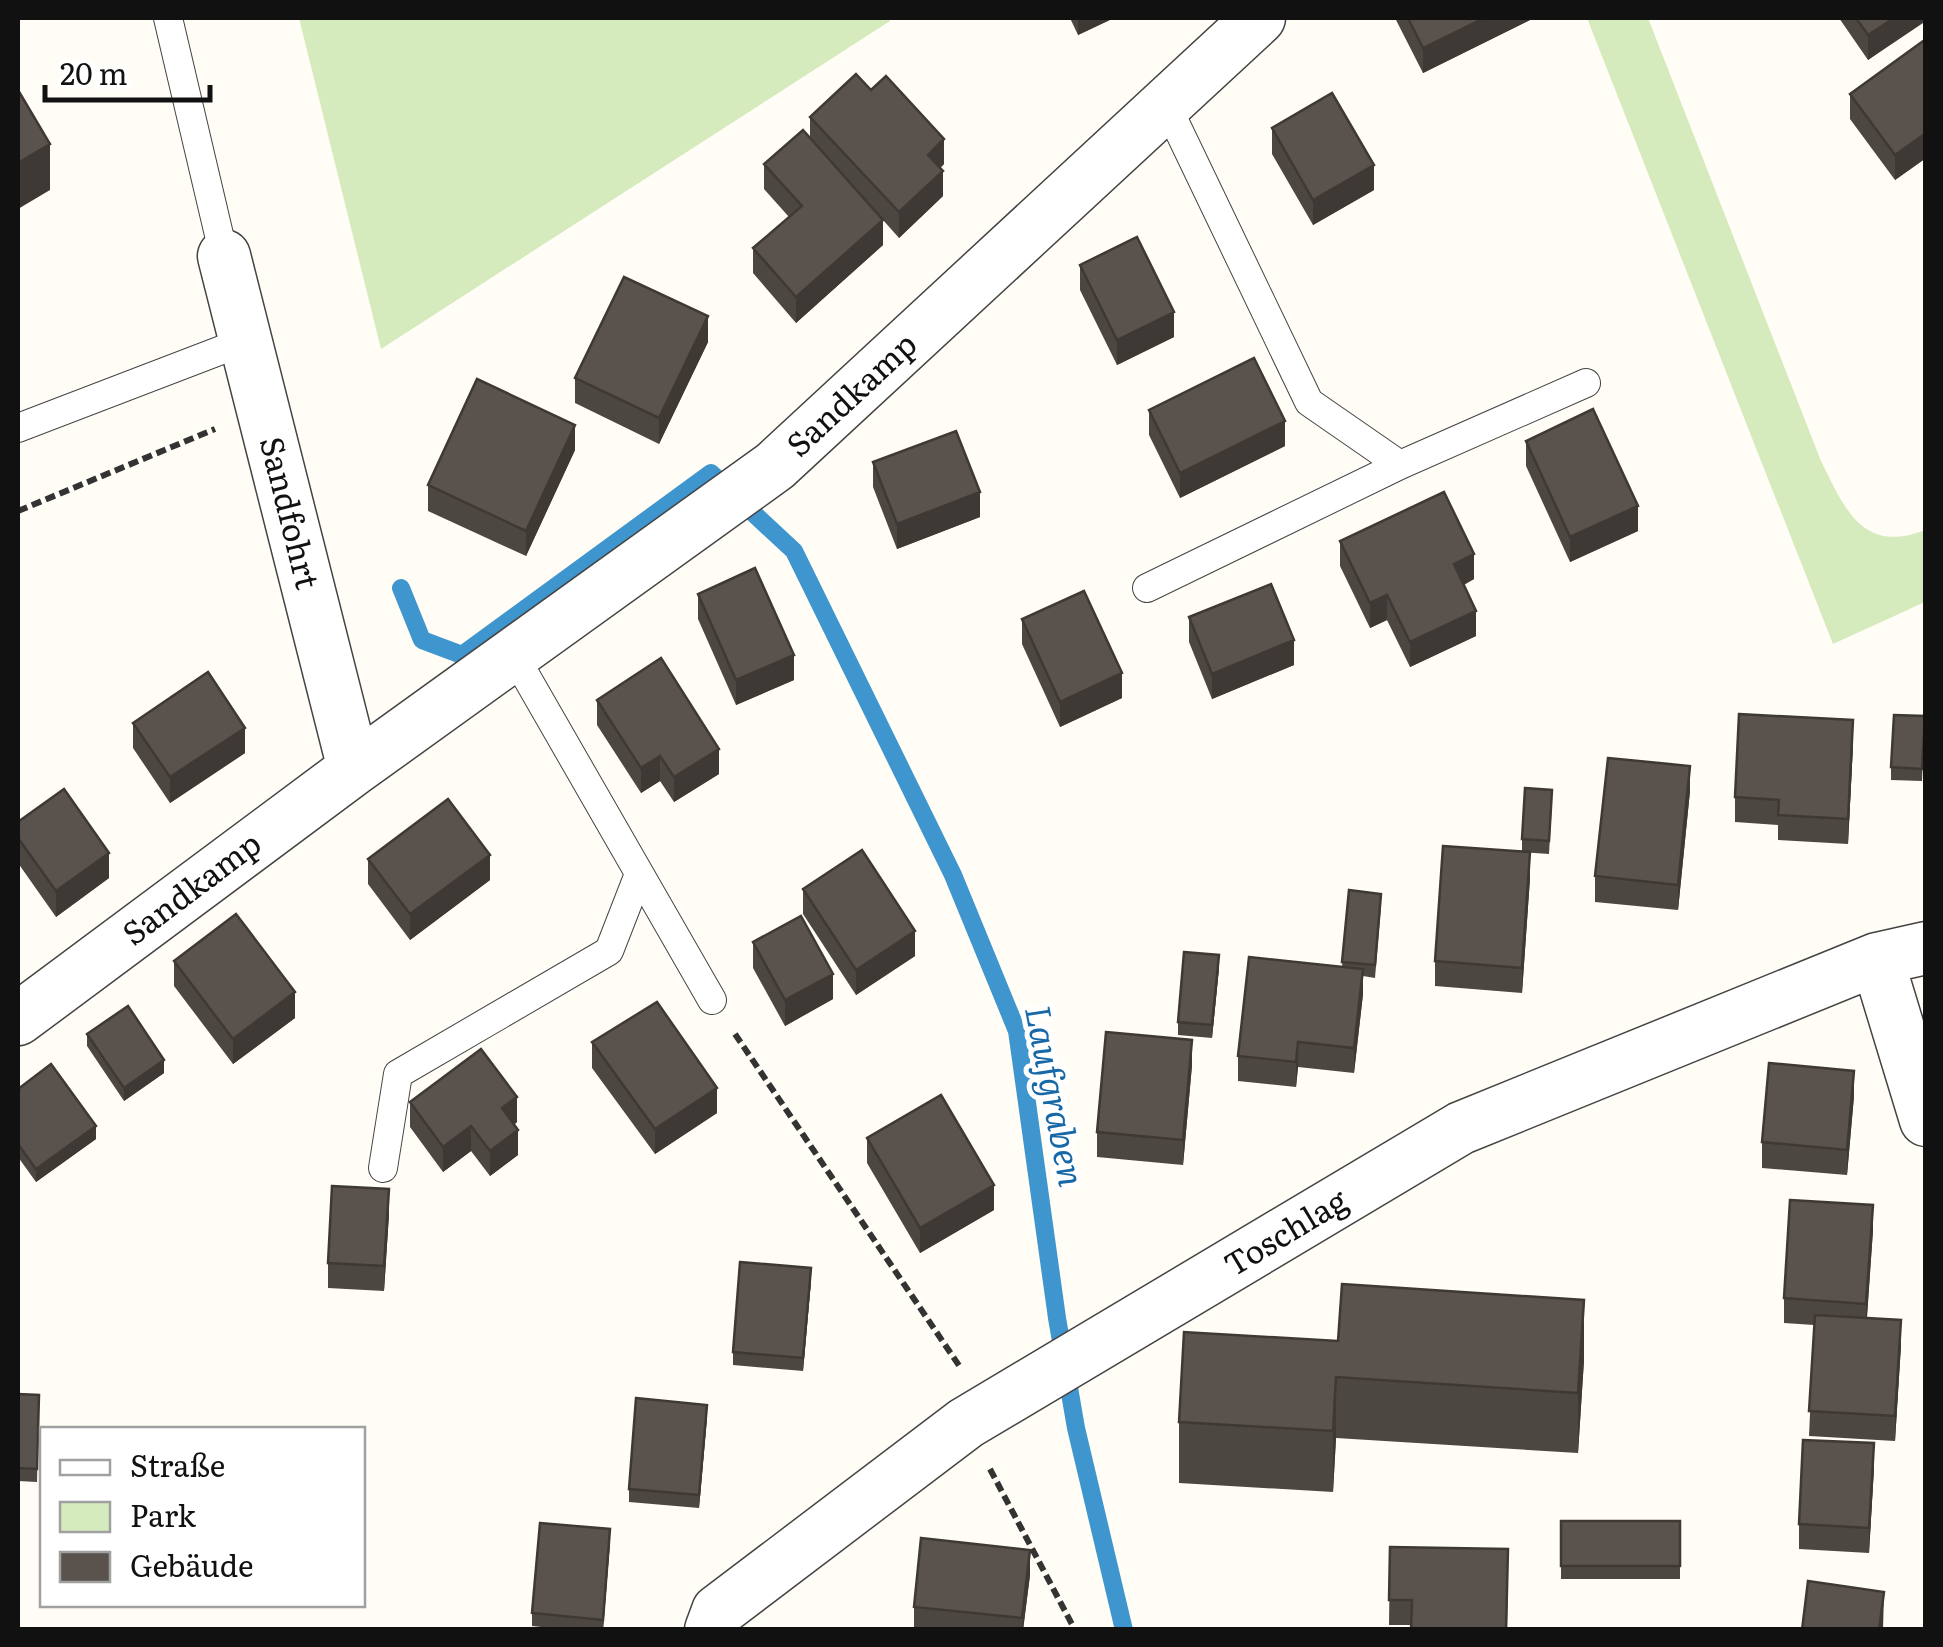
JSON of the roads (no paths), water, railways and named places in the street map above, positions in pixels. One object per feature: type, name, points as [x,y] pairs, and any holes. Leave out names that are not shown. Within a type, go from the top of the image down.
[{"type":"street","name":"Sandkamp","points":[[18,1019],[775,466],[1259,18]]},
{"type":"street","name":"Sandfohrt","points":[[224,256],[354,770]]},
{"type":"street","points":[[1901,954],[1926,1120]]},
{"type":"street","name":"Toschlag","points":[[711,1630],[718,1611],[978,1417],[1461,1128],[1901,954]]},
{"type":"lane","points":[[168,18],[224,256]]},
{"type":"lane","points":[[1166,104],[1309,402],[1400,465]]},
{"type":"lane","points":[[18,428],[245,341]]},
{"type":"lane","points":[[1147,588],[1400,465],[1586,383]]},
{"type":"lane","points":[[514,656],[712,1000]]},
{"type":"lane","points":[[382,1168],[398,1074],[609,951],[639,874]]},
{"type":"waterway","name":"Laufgraben","points":[[401,588],[422,640],[462,655],[711,473],[725,486]]},
{"type":"waterway","name":"Laufgraben","points":[[751,511],[794,551],[953,875],[1017,1031],[1076,1428],[1124,1630]]}]
